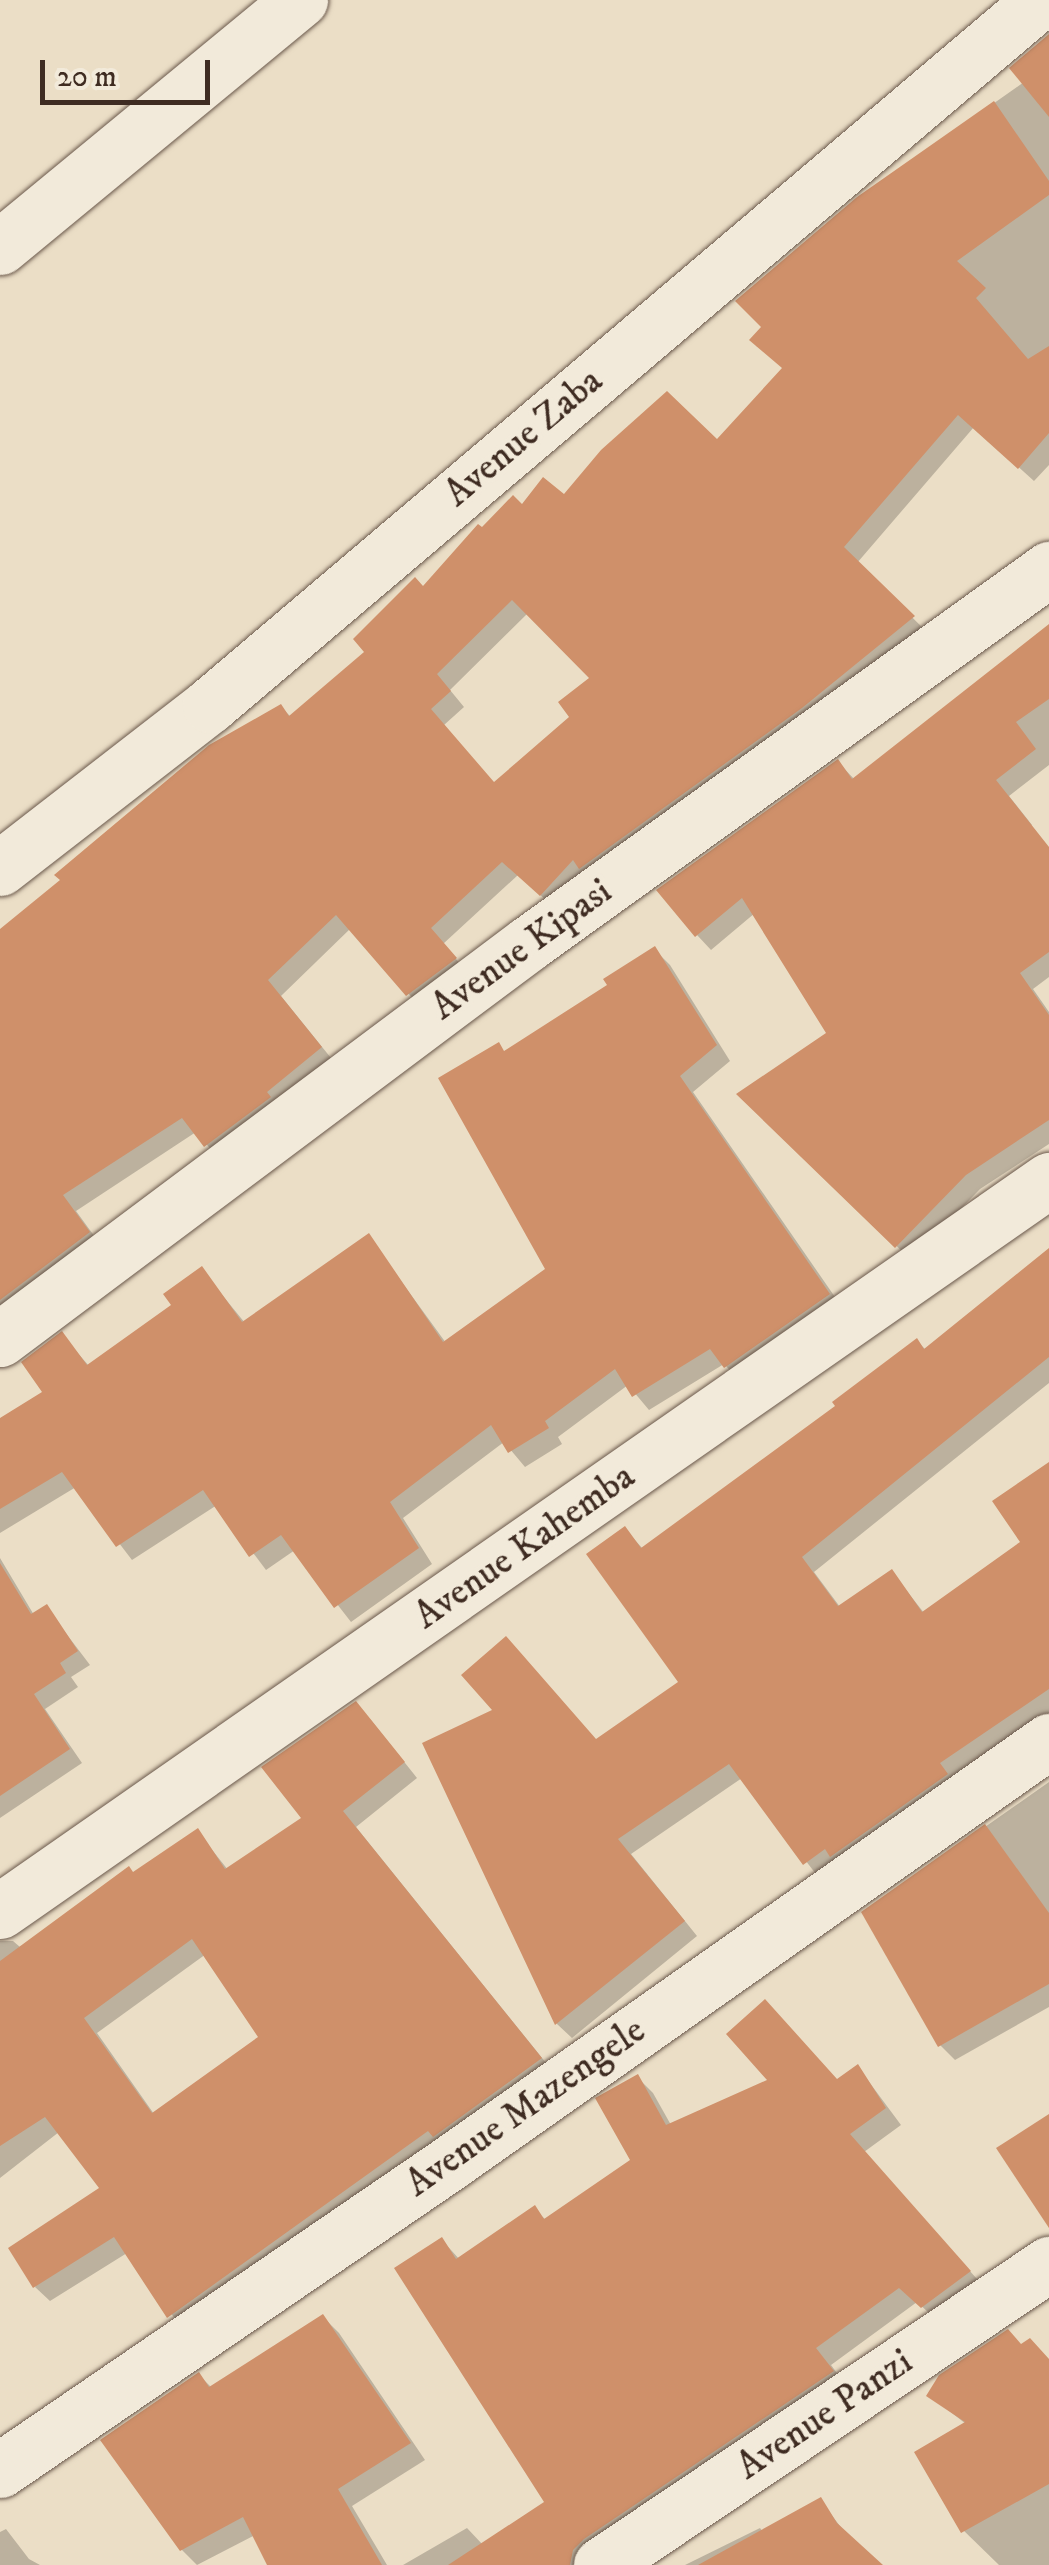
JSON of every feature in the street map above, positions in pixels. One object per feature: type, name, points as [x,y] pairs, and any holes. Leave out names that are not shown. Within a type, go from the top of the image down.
[{"type":"street","points":[[0,247],[300,0]]},
{"type":"street","name":"Avenue Zaba","points":[[0,868],[210,705],[1041,0]]},
{"type":"street","name":"Avenue Kipasi","points":[[0,1339],[529,943],[1049,569]]},
{"type":"street","name":"Avenue Kahemba","points":[[0,1911],[1049,1180]]},
{"type":"street","name":"Avenue Mazengele","points":[[0,2470],[432,2175],[1049,1742]]},
{"type":"street","name":"Avenue Panzi","points":[[600,2565],[1049,2264]]},
{"type":"building","points":[[1049,34],[1049,117],[1009,68]]},
{"type":"building","points":[[994,101],[1049,181],[1049,195],[957,261],[986,288],[976,298],[1028,359],[1049,346],[1049,433],[1018,469],[958,415],[844,547],[915,616],[802,708],[579,869],[573,860],[540,896],[502,862],[431,928],[457,958],[406,996],[336,915],[268,980],[322,1047],[267,1092],[271,1097],[204,1147],[182,1118],[63,1195],[90,1232],[0,1300],[0,929],[60,880],[54,875],[209,745],[281,704],[289,716],[364,652],[353,639],[415,577],[423,586],[478,524],[482,527],[513,495],[522,504],[543,477],[564,494],[601,450],[667,391],[717,439],[782,368],[749,340],[761,327],[735,301],[857,197]],"holes":[[[512,600],[589,678],[558,702],[569,717],[494,782],[431,709],[451,691],[437,674]]]},
{"type":"building","points":[[1049,624],[1049,699],[1016,722],[1036,749],[996,780],[1049,847],[1049,952],[1020,973],[1049,1015],[1049,1120],[966,1175],[895,1248],[736,1094],[826,1033],[742,898],[695,937],[656,890],[838,759],[852,779]]},
{"type":"building","points":[[655,946],[717,1045],[680,1076],[830,1294],[724,1368],[710,1349],[632,1397],[615,1369],[545,1421],[549,1428],[508,1453],[491,1425],[390,1502],[419,1548],[334,1608],[281,1535],[249,1557],[203,1490],[116,1547],[62,1472],[0,1509],[0,1418],[42,1392],[21,1362],[62,1331],[87,1365],[171,1305],[163,1294],[202,1266],[242,1322],[369,1233],[443,1342],[545,1269],[438,1078],[499,1042],[504,1051],[607,985],[603,979]]},
{"type":"building","points":[[1049,1248],[1049,1357],[802,1557],[838,1606],[892,1569],[922,1612],[1020,1542],[992,1501],[1049,1462],[1049,1689],[940,1763],[948,1774],[830,1857],[825,1849],[803,1865],[729,1764],[618,1839],[685,1921],[555,2025],[422,1743],[492,1710],[461,1675],[506,1636],[596,1739],[678,1682],[586,1554],[625,1526],[641,1548],[835,1406],[832,1402],[917,1338],[924,1349]]},
{"type":"building","points":[[0,1563],[31,1614],[47,1604],[78,1651],[60,1663],[66,1673],[34,1694],[70,1749],[0,1796]]},
{"type":"building","points":[[356,1701],[405,1762],[343,1811],[542,2058],[433,2137],[428,2131],[167,2318],[114,2237],[33,2288],[8,2248],[99,2188],[45,2117],[0,2146],[0,1961],[129,1866],[133,1872],[198,1828],[225,1869],[301,1818],[261,1767]],"holes":[[[192,1939],[258,2037],[152,2113],[84,2018]]]},
{"type":"building","points":[[985,1824],[1049,1913],[1049,1984],[938,2047],[861,1912]]},
{"type":"building","points":[[765,1999],[837,2079],[858,2064],[886,2108],[850,2134],[971,2271],[921,2308],[899,2288],[816,2348],[834,2371],[584,2539],[573,2550],[570,2565],[448,2565],[544,2502],[394,2268],[442,2237],[456,2259],[535,2205],[544,2219],[630,2160],[595,2098],[638,2074],[666,2125],[767,2080],[726,2034]]},
{"type":"building","points":[[1049,2114],[1049,2228],[996,2148]]},
{"type":"building","points":[[323,2314],[411,2443],[338,2489],[382,2565],[267,2565],[243,2517],[180,2551],[100,2440],[199,2372],[209,2387]]},
{"type":"building","points":[[1008,2329],[1021,2344],[1030,2338],[1049,2359],[1049,2484],[961,2533],[914,2452],[965,2422],[926,2396],[939,2375]]},
{"type":"building","points":[[821,2497],[837,2523],[883,2565],[698,2565]]}]
